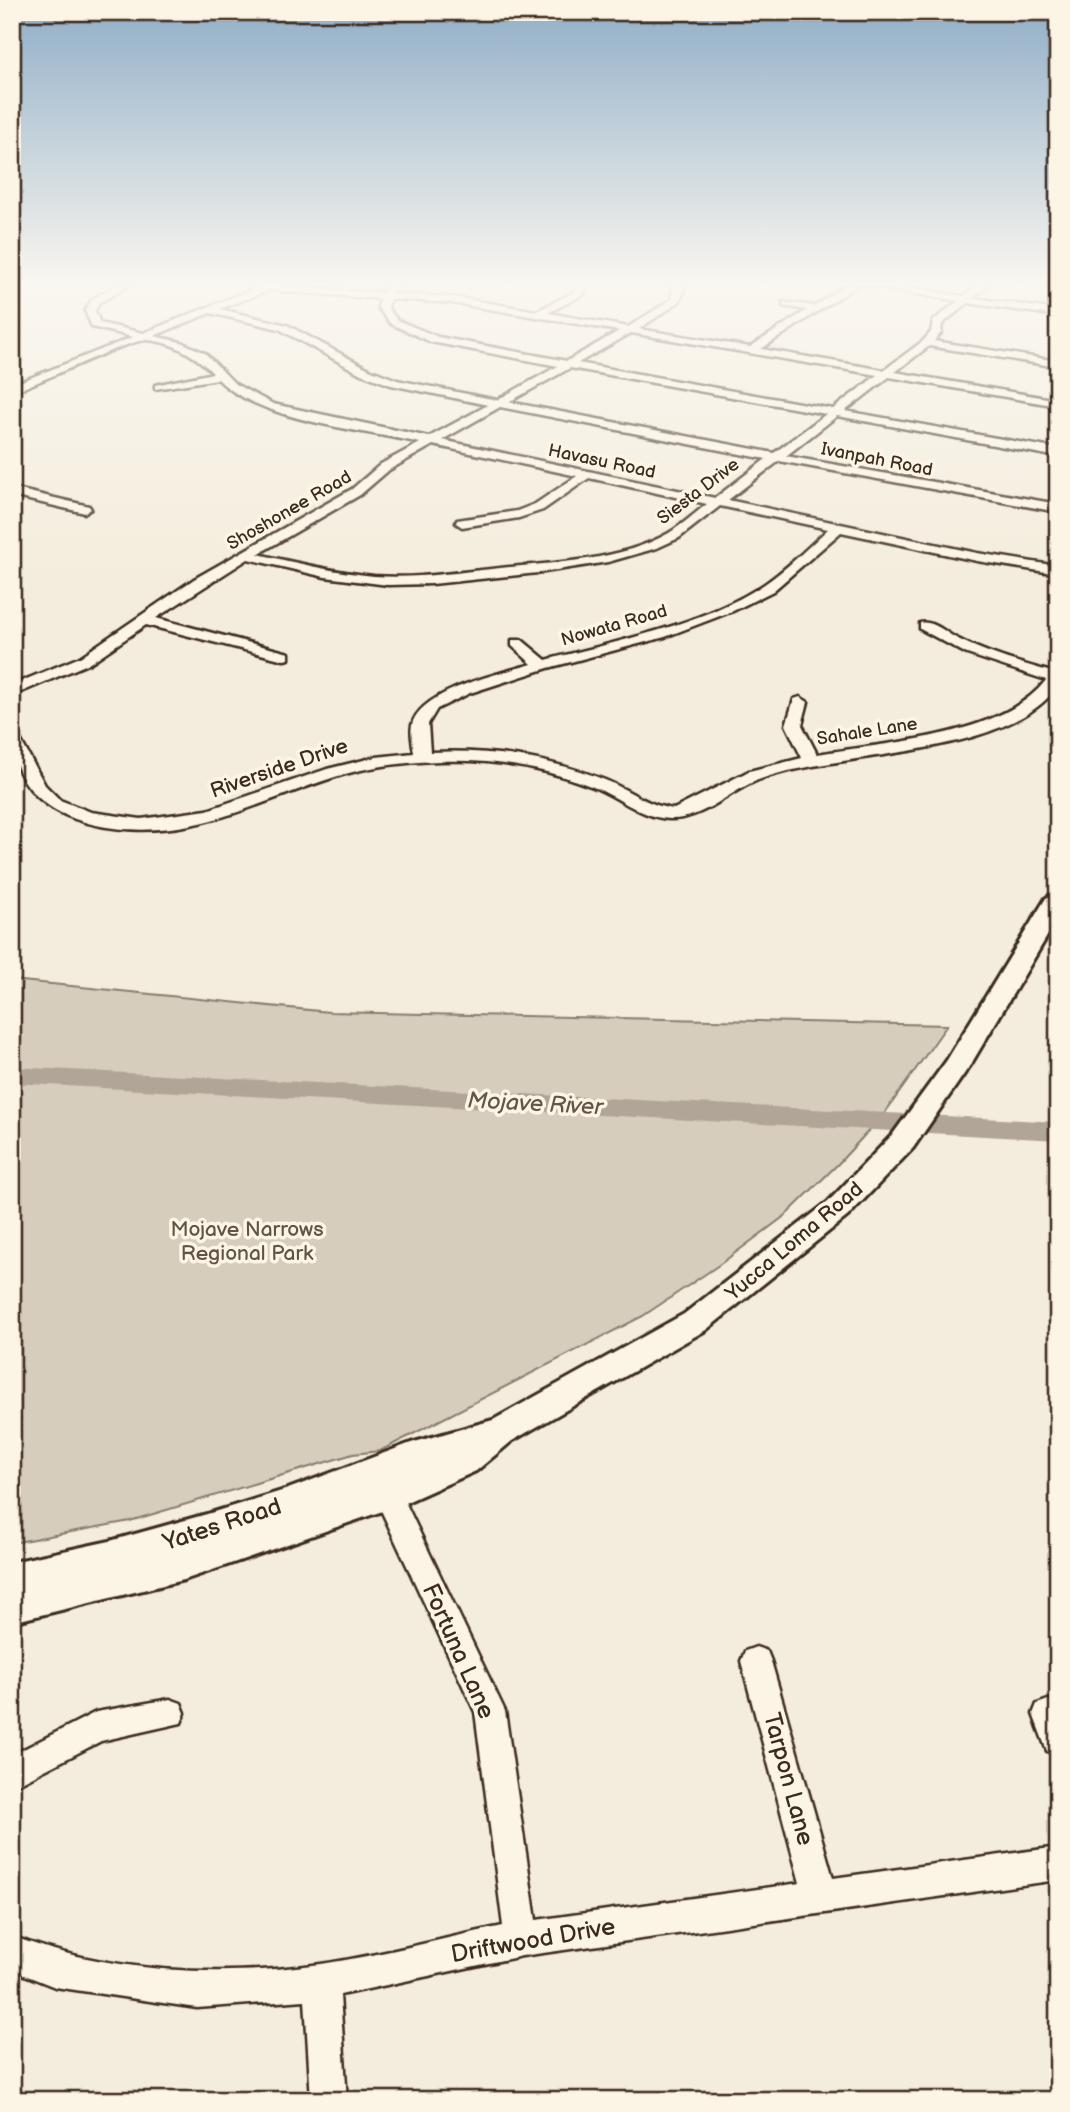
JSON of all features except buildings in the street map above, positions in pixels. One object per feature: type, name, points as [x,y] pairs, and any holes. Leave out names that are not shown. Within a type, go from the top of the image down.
[{"type":"main road","name":"Yucca Loma Road","points":[[401,1489],[464,1461],[500,1432],[695,1322],[752,1280],[838,1209],[903,1141],[932,1104],[1058,898]]},
{"type":"main road","name":"Yucca Loma Road","points":[[426,1451],[449,1442],[500,1432]]},
{"type":"main road","name":"Yates Road","points":[[12,1578],[159,1544],[272,1509],[426,1451]]},
{"type":"main road","name":"Yates Road","points":[[12,1606],[184,1565],[401,1489]]},
{"type":"street","points":[[159,387],[176,384]]},
{"type":"street","name":"Havasu Road","points":[[230,384],[247,398],[269,407],[838,528],[1058,570]]},
{"type":"street","name":"Ivanpah Road","points":[[404,384],[775,457],[1058,508]]},
{"type":"street","name":"Shoshonee Road","points":[[12,691],[85,660],[146,621],[199,582],[356,492],[385,467],[532,384]]},
{"type":"street","points":[[669,384],[1058,453]]},
{"type":"street","name":"Siesta Drive","points":[[247,555],[320,572],[376,580],[427,580],[605,560],[647,549],[674,535],[872,384]]},
{"type":"street","points":[[944,384],[1058,402]]},
{"type":"street","points":[[462,523],[539,508],[586,475]]},
{"type":"street","points":[[12,492],[85,509]]},
{"type":"street","name":"Nowata Road","points":[[422,757],[419,724],[431,706],[465,690],[543,665],[660,634],[728,608],[768,588],[838,528]]},
{"type":"street","points":[[146,621],[284,656]]},
{"type":"street","points":[[925,626],[954,645],[997,662],[1057,677]]},
{"type":"street","points":[[517,643],[543,665]]},
{"type":"street","name":"Sahale Lane","points":[[674,815],[686,812],[710,796],[755,774],[811,759],[926,741],[990,725],[1036,702],[1057,677]]},
{"type":"street","points":[[800,702],[794,726],[811,759]]},
{"type":"street","name":"Riverside Drive","points":[[12,739],[46,798],[78,815],[120,823],[173,822],[222,814],[360,764],[422,757],[494,759],[544,766],[602,784],[657,811],[674,815]]},
{"type":"street","name":"Fortuna Lane","points":[[401,1489],[490,1711],[522,1939]]},
{"type":"street","name":"Tarpon Lane","points":[[756,1661],[821,1896]]},
{"type":"street","points":[[12,1772],[96,1727],[170,1713]]},
{"type":"street","name":"Driftwood Drive","points":[[12,1953],[55,1970],[197,1990],[321,1981],[522,1939],[1058,1863]]},
{"type":"street","points":[[321,1981],[329,2100]]},
{"type":"green space","name":"Mojave Narrows Regional Park","points":[[12,980],[329,1012],[947,1025],[884,1114],[786,1215],[719,1265],[643,1316],[380,1451],[353,1454],[130,1521],[12,1543]]},
{"type":"waterway","name":"Mojave River","points":[[12,1075],[1058,1131]]}]
